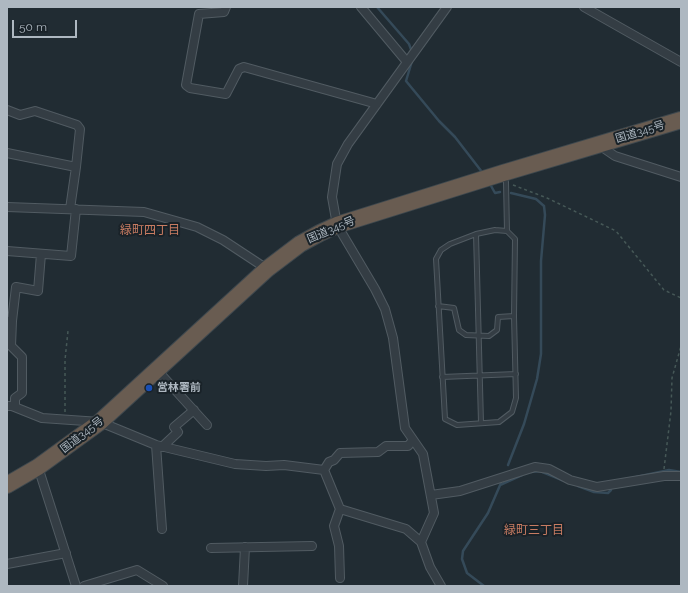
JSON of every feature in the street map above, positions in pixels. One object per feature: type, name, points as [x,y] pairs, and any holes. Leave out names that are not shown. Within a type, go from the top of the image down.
[{"type":"highway","name":"国道345号","points":[[7,485],[38,467],[100,422],[267,269],[300,244],[337,225],[504,178],[600,144],[681,120]]},
{"type":"street","points":[[226,7],[224,12],[199,14],[194,34],[186,85],[190,88],[226,94],[239,69],[244,67],[377,104]]},
{"type":"street","points":[[361,7],[407,62]]},
{"type":"street","points":[[421,542],[434,514],[423,454],[406,428],[393,338],[385,309],[337,225],[332,197],[337,164],[348,144],[447,7]]},
{"type":"street","points":[[584,7],[681,62]]},
{"type":"street","points":[[7,110],[20,114],[35,111],[77,125],[80,128],[73,209],[71,256],[7,251]]},
{"type":"street","points":[[600,144],[615,156],[681,177]]},
{"type":"street","points":[[7,153],[76,167]]},
{"type":"street","points":[[9,209],[73,209],[144,212],[175,220],[223,240],[267,269]]},
{"type":"street","points":[[40,254],[38,292],[16,287],[9,321],[11,346],[22,357],[22,393],[16,398],[11,407],[42,418],[66,418],[100,422],[159,446],[235,464],[266,466],[284,465],[324,470]]},
{"type":"street","points":[[157,370],[208,425]]},
{"type":"street","points":[[159,446],[178,432],[174,427],[194,410]]},
{"type":"street","points":[[340,578],[339,546],[334,526],[340,510],[324,470],[328,462],[334,460],[340,453],[378,452],[386,446],[408,446],[413,440]]},
{"type":"street","points":[[159,446],[162,529]]},
{"type":"street","points":[[38,467],[76,586]]},
{"type":"street","points":[[431,495],[460,491],[535,467],[549,469],[570,480],[597,487],[664,476],[681,476]]},
{"type":"street","points":[[340,510],[406,529],[421,542],[430,567],[441,586]]},
{"type":"street","points":[[211,548],[312,546]]},
{"type":"street","points":[[244,586],[245,547]]},
{"type":"street","points":[[7,564],[66,553]]},
{"type":"street","points":[[84,586],[137,570],[163,586]]},
{"type":"lane","points":[[504,178],[507,231]]},
{"type":"lane","points":[[495,230],[507,231],[515,239],[514,316],[516,398],[512,412],[499,422],[457,425],[445,419],[436,259],[441,250],[450,244],[476,234],[495,230]]},
{"type":"lane","points":[[476,234],[481,376],[481,423]]},
{"type":"lane","points":[[438,306],[454,308],[459,330],[466,335],[489,336],[497,330],[498,317],[514,316]]},
{"type":"lane","points":[[442,377],[516,374]]},
{"type":"path","points":[[504,178],[616,231],[664,290],[681,298]]},
{"type":"path","points":[[66,418],[65,360],[68,331]]},
{"type":"path","points":[[664,469],[671,411],[672,378],[681,346]]},
{"type":"waterway","points":[[377,7],[409,44],[412,52]]},
{"type":"waterway","points":[[412,61],[406,81],[439,121],[455,137],[482,172]]},
{"type":"waterway","points":[[490,184],[495,193],[500,192]]},
{"type":"waterway","points":[[508,465],[524,424],[537,379],[541,354],[541,261],[545,215],[544,206],[536,199],[511,193]]},
{"type":"waterway","points":[[636,477],[669,470],[681,472]]},
{"type":"waterway","points":[[531,472],[540,471],[562,480]]},
{"type":"waterway","points":[[500,485],[522,475]]},
{"type":"waterway","points":[[484,586],[467,573],[462,559],[463,551],[488,513],[501,483]]},
{"type":"waterway","points":[[578,486],[594,492],[608,493],[611,490]]},
{"type":"place","name":"営林署前","points":[[149,388]]},
{"type":"district","name":"緑町四丁目","points":[[150,230]]},
{"type":"district","name":"緑町三丁目","points":[[534,530]]}]
